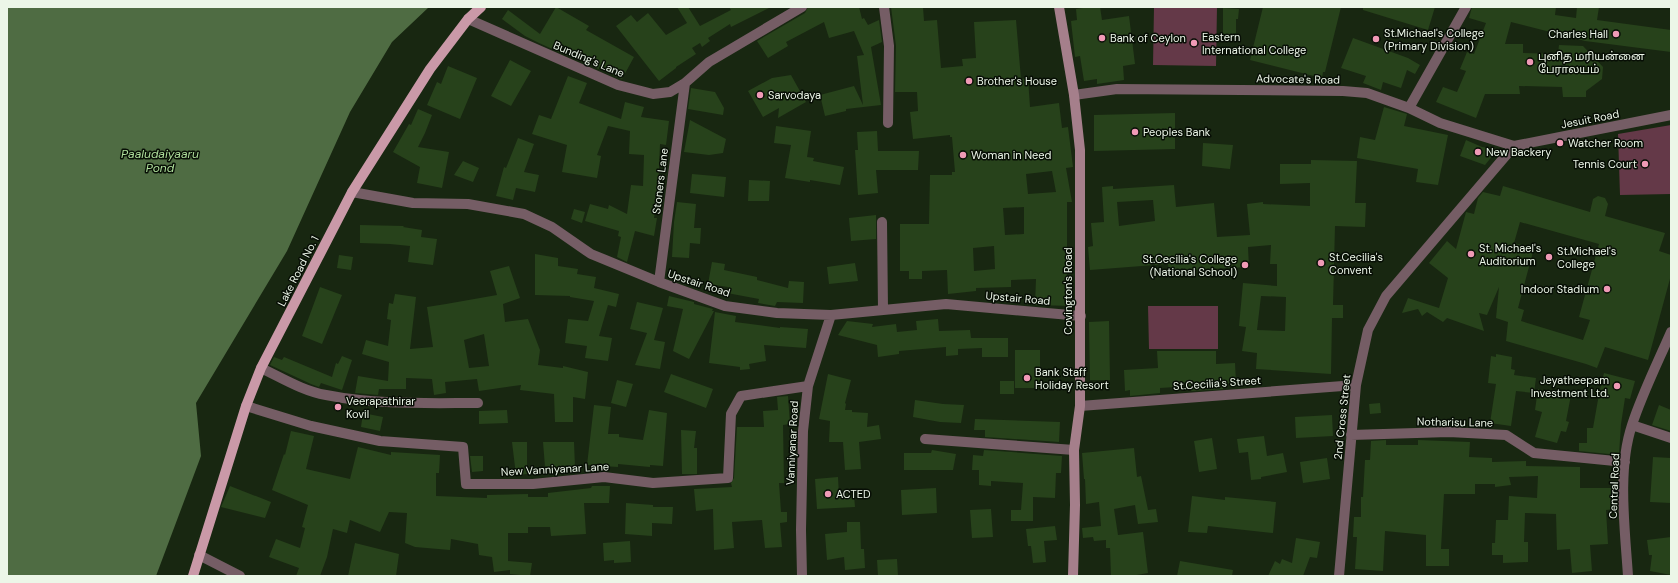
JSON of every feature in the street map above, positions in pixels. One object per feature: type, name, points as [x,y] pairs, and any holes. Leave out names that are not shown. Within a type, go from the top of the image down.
[{"type":"main road","name":"Lake Road No. 1","points":[[193,576],[246,406],[261,368],[352,192],[430,69],[468,18],[481,7]]},
{"type":"main road","name":"Covington's Road","points":[[1059,7],[1074,94],[1080,150],[1080,406],[1074,450],[1075,505],[1073,576]]},
{"type":"street","name":"Bunding's Lane","points":[[468,18],[618,86],[653,94],[670,92],[685,83],[709,62],[802,7]]},
{"type":"street","points":[[884,7],[889,46],[888,123]]},
{"type":"street","points":[[1409,108],[1466,7]]},
{"type":"street","name":"Stoners Lane","points":[[659,282],[685,83]]},
{"type":"street","name":"Advocate's Road","points":[[1074,94],[1117,89],[1343,91],[1367,93],[1409,108],[1440,123],[1514,146]]},
{"type":"street","name":"Jesuit Road","points":[[1514,146],[1671,115]]},
{"type":"street","name":"2nd Cross Street","points":[[1339,576],[1356,385],[1368,330],[1386,296],[1514,146]]},
{"type":"street","name":"Upstair Road","points":[[352,192],[413,203],[468,204],[524,214],[552,227],[591,254],[659,282],[726,306],[777,313],[831,315],[946,304],[1081,316]]},
{"type":"street","points":[[882,222],[883,309]]},
{"type":"street","name":"Vanniyanar Road","points":[[802,576],[801,530],[803,430],[808,386],[831,315]]},
{"type":"street","name":"Central Road","points":[[1628,576],[1624,507],[1625,462],[1632,426],[1671,332]]},
{"type":"street","points":[[261,368],[291,383],[324,395],[382,403],[478,403]]},
{"type":"street","name":"St.Cecilia's Street","points":[[1080,406],[1356,385]]},
{"type":"street","name":"New Vanniyanar Lane","points":[[246,406],[311,426],[380,441],[463,446],[466,484],[533,484],[604,477],[653,483],[728,478],[731,414],[741,396],[808,386]]},
{"type":"street","points":[[1632,426],[1671,438]]},
{"type":"street","name":"Notharisu Lane","points":[[1351,435],[1449,432],[1506,435],[1534,453],[1625,462]]},
{"type":"street","points":[[925,439],[1074,450]]},
{"type":"street","points":[[199,555],[240,576]]},
{"type":"shaded area","points":[[1154,7],[1217,7],[1216,66],[1153,65]]},
{"type":"shaded area","name":"Tennis Court","points":[[1671,125],[1671,194],[1620,195],[1618,134]]},
{"type":"shaded area","points":[[1148,306],[1218,306],[1218,349],[1149,349]]},
{"type":"water","name":"Paaludaiyaaru Pond","points":[[7,7],[429,7],[392,42],[350,112],[287,251],[196,403],[201,456],[156,576],[7,576]]},
{"type":"building","points":[[556,7],[589,26],[586,30],[634,57],[622,79],[594,67],[596,63],[574,50],[570,57],[525,36],[502,19],[508,10],[540,34]]},
{"type":"building","points":[[677,7],[688,7],[700,26],[731,10],[729,7],[771,7],[731,27],[730,24],[708,38],[710,41],[702,47],[700,43],[692,48],[696,54],[676,67],[659,81],[616,26],[631,15],[637,22],[648,13],[666,35],[687,23]]},
{"type":"building","points":[[808,7],[859,7],[862,19],[864,18],[868,25],[879,20],[882,42],[871,47],[881,105],[846,109],[846,111],[825,116],[820,95],[854,86],[863,105],[857,56],[864,55],[854,31],[829,38],[824,22],[786,42],[788,46],[768,58],[757,41],[805,13]]},
{"type":"building","points":[[891,7],[923,7],[924,21],[937,20],[941,68],[963,66],[962,59],[976,58],[974,22],[1016,20],[1021,79],[1028,78],[1030,107],[1059,103],[1062,128],[1068,127],[1073,167],[1066,168],[1072,202],[1067,202],[1067,256],[1069,268],[1067,268],[1066,296],[1072,296],[1072,306],[1035,305],[1036,279],[1011,280],[1011,287],[976,288],[976,291],[948,294],[947,270],[922,271],[922,279],[909,279],[909,271],[900,271],[900,224],[929,224],[930,175],[952,175],[952,172],[955,172],[952,137],[950,137],[950,135],[913,139],[910,112],[918,111],[917,92],[895,92],[896,46]],"holes":[[[1052,171],[1056,192],[1028,194],[1026,174]],[[1024,207],[1024,234],[1005,235],[1003,208]],[[994,246],[995,269],[974,271],[973,248]]]},
{"type":"building","name":"Bank of Ceylon","points":[[1100,7],[1102,20],[1129,16],[1135,64],[1123,66],[1124,80],[1097,84],[1097,79],[1084,81],[1080,56],[1075,57],[1071,21],[1077,20],[1076,9]]},
{"type":"building","points":[[1263,7],[1341,7],[1325,72],[1323,72],[1322,78],[1250,60]]},
{"type":"building","points":[[1363,7],[1435,7],[1428,30],[1363,10]]},
{"type":"building","points":[[1472,7],[1556,7],[1555,15],[1576,18],[1577,7],[1599,7],[1597,20],[1671,30],[1671,52],[1585,41],[1511,22],[1505,44],[1523,44],[1523,53],[1558,54],[1559,45],[1583,46],[1603,67],[1602,79],[1586,91],[1586,97],[1563,97],[1562,87],[1519,86],[1520,94],[1485,94],[1476,118],[1436,102],[1443,87],[1457,92],[1466,71],[1460,69],[1467,52],[1474,54],[1486,23],[1469,18]]},
{"type":"building","points":[[1223,8],[1239,9],[1238,19],[1236,19],[1236,34],[1223,34]]},
{"type":"building","points":[[1353,38],[1408,58],[1420,65],[1415,74],[1407,70],[1401,88],[1383,82],[1381,90],[1363,83],[1366,76],[1341,68]]},
{"type":"building","points":[[510,60],[531,71],[511,106],[491,96]]},
{"type":"building","points":[[448,66],[477,78],[460,119],[427,105],[437,82],[441,84]]},
{"type":"building","points":[[791,75],[806,102],[778,118],[779,108],[763,117],[748,91],[772,78]]},
{"type":"building","points":[[568,76],[587,83],[579,103],[621,119],[625,102],[644,107],[641,117],[669,121],[666,145],[660,144],[658,190],[654,218],[657,218],[654,236],[635,231],[627,262],[617,257],[621,237],[618,236],[619,231],[585,221],[590,204],[608,209],[609,205],[627,214],[631,185],[643,186],[644,155],[629,154],[630,131],[608,126],[597,155],[601,156],[597,178],[562,172],[567,145],[532,134],[539,115],[551,119]]},
{"type":"building","points":[[691,88],[715,92],[724,108],[723,115],[688,109]]},
{"type":"building","points":[[1384,107],[1407,114],[1404,126],[1448,135],[1438,185],[1416,182],[1418,169],[1357,158],[1360,137],[1375,140]]},
{"type":"building","points":[[418,109],[432,115],[418,147],[449,152],[442,188],[417,183],[420,167],[393,152],[409,124],[411,125]]},
{"type":"building","name":"Peoples Bank","points":[[1175,113],[1175,149],[1094,151],[1094,115]]},
{"type":"building","points":[[690,120],[726,139],[723,153],[709,155],[684,152]]},
{"type":"building","points":[[776,126],[811,131],[807,157],[814,158],[813,161],[844,167],[840,185],[785,178],[791,145],[774,143]]},
{"type":"building","points":[[877,131],[878,151],[919,151],[918,170],[876,170],[878,193],[858,195],[855,150],[858,150],[857,132]]},
{"type":"building","points":[[518,138],[534,144],[524,172],[539,175],[535,192],[516,188],[513,200],[496,196],[504,167],[506,168]]},
{"type":"building","name":"New Backery","points":[[1466,140],[1482,147],[1498,149],[1485,165],[1460,156]]},
{"type":"building","points":[[1203,143],[1233,145],[1230,169],[1202,166]]},
{"type":"building","points":[[1311,160],[1357,161],[1355,203],[1366,203],[1365,227],[1335,226],[1333,305],[1343,305],[1343,318],[1332,318],[1331,374],[1256,369],[1257,353],[1242,351],[1246,327],[1239,326],[1243,283],[1277,286],[1277,264],[1270,264],[1271,245],[1248,247],[1249,267],[1169,271],[1168,264],[1090,270],[1088,247],[1093,246],[1091,223],[1104,222],[1102,187],[1113,186],[1113,189],[1174,185],[1176,207],[1214,203],[1217,237],[1250,235],[1247,204],[1263,202],[1263,204],[1310,206],[1310,183],[1280,184],[1280,164],[1311,164]],"holes":[[[1153,200],[1155,221],[1119,226],[1117,202]],[[1261,296],[1286,297],[1285,331],[1257,330]]]},
{"type":"building","points":[[463,161],[479,168],[473,182],[454,175]]},
{"type":"building","points":[[692,174],[726,177],[724,197],[690,193]]},
{"type":"building","points":[[749,180],[770,181],[769,201],[748,201]]},
{"type":"building","points":[[1503,186],[1590,212],[1593,199],[1598,196],[1605,198],[1608,204],[1605,216],[1665,233],[1659,251],[1671,255],[1671,275],[1648,360],[1605,347],[1597,368],[1506,341],[1508,322],[1496,318],[1499,287],[1487,315],[1479,313],[1484,331],[1447,318],[1443,322],[1427,312],[1422,316],[1418,309],[1402,313],[1408,298],[1439,308],[1448,278],[1429,263],[1447,241],[1456,249],[1466,212],[1474,214],[1478,198],[1483,192],[1500,196]],"holes":[[[1520,222],[1599,244],[1579,317],[1590,320],[1583,340],[1521,321],[1524,310],[1518,308],[1534,248],[1514,243]]]},
{"type":"building","points":[[677,202],[696,204],[694,228],[701,228],[700,244],[690,243],[689,258],[672,257]]},
{"type":"building","points":[[574,209],[585,212],[582,223],[571,219]]},
{"type":"building","points":[[876,215],[876,239],[851,241],[849,218]]},
{"type":"building","points":[[360,225],[404,226],[403,227],[422,230],[421,237],[437,239],[433,265],[408,262],[410,246],[360,243]]},
{"type":"building","points":[[535,254],[558,258],[558,266],[578,269],[577,274],[596,277],[594,288],[619,294],[616,307],[608,305],[599,336],[612,338],[608,361],[585,358],[587,346],[565,343],[568,319],[588,321],[594,301],[570,296],[535,295]]},
{"type":"building","points":[[339,255],[353,257],[351,270],[337,268]]},
{"type":"building","points":[[712,262],[725,264],[724,270],[757,277],[757,280],[788,288],[789,281],[804,282],[803,303],[777,302],[775,306],[758,303],[759,299],[727,293],[728,287],[708,284]]},
{"type":"building","points":[[855,263],[858,281],[829,284],[827,267]]},
{"type":"building","points":[[509,266],[520,298],[503,304],[505,322],[528,319],[540,350],[538,365],[563,368],[563,366],[588,372],[585,399],[573,397],[573,422],[555,422],[554,394],[520,390],[521,385],[479,391],[477,379],[445,382],[446,393],[434,395],[432,379],[406,378],[406,389],[379,389],[378,395],[355,393],[358,376],[388,381],[389,362],[362,354],[366,340],[388,346],[391,320],[387,319],[389,303],[393,304],[395,294],[416,297],[410,349],[433,347],[427,307],[497,295],[490,271]],"holes":[[[484,334],[489,366],[469,368],[464,340]]]},
{"type":"building","points":[[320,287],[342,295],[322,344],[302,336]]},
{"type":"building","points":[[669,296],[694,302],[694,304],[713,309],[712,311],[714,311],[689,359],[673,351],[683,309],[667,306]]},
{"type":"building","points":[[637,302],[663,308],[654,340],[665,342],[660,369],[635,365],[647,333],[630,329]]},
{"type":"building","points":[[715,312],[736,316],[735,322],[780,328],[808,329],[806,348],[764,345],[766,361],[749,364],[750,369],[740,370],[740,367],[709,363]]},
{"type":"building","points":[[938,319],[939,331],[970,330],[971,338],[1008,338],[1008,357],[982,357],[982,348],[958,349],[958,355],[946,356],[946,347],[899,351],[899,354],[878,357],[877,345],[838,335],[847,321],[873,324],[872,327],[896,324],[897,332],[917,330],[916,321]]},
{"type":"building","points":[[1109,321],[1110,380],[1090,380],[1089,322]]},
{"type":"building","points":[[1015,350],[1040,350],[1040,388],[1015,388]]},
{"type":"building","points":[[1157,351],[1216,351],[1216,364],[1235,363],[1236,383],[1223,384],[1223,389],[1191,391],[1191,386],[1160,388],[1160,393],[1130,396],[1130,390],[1125,391],[1124,370],[1158,368]]},
{"type":"building","points":[[1496,354],[1512,357],[1511,369],[1515,370],[1514,375],[1536,378],[1534,393],[1516,391],[1511,426],[1490,423],[1496,384],[1488,383],[1491,356],[1496,357]]},
{"type":"building","points":[[342,356],[352,360],[342,390],[321,383],[319,387],[270,365],[274,357],[282,360],[284,357],[332,377],[336,363],[338,364]]},
{"type":"building","points":[[1604,373],[1635,381],[1630,399],[1625,398],[1621,424],[1619,455],[1579,451],[1579,443],[1587,443],[1587,428],[1593,428]]},
{"type":"building","points":[[671,374],[713,389],[706,408],[664,392]]},
{"type":"building","points":[[828,374],[851,380],[845,403],[845,410],[868,413],[867,427],[879,425],[881,439],[859,442],[861,469],[845,470],[843,442],[829,442],[830,421],[819,419]]},
{"type":"building","points":[[617,380],[633,384],[626,407],[611,403]]},
{"type":"building","points":[[1000,381],[1014,381],[1014,394],[1000,394]]},
{"type":"building","points":[[1538,389],[1571,395],[1566,421],[1569,422],[1566,432],[1561,431],[1557,443],[1535,437],[1542,412],[1535,410]]},
{"type":"building","points":[[788,396],[790,424],[783,425],[784,483],[779,483],[781,512],[787,512],[787,522],[780,523],[782,547],[765,548],[762,520],[732,522],[734,548],[714,550],[713,509],[696,511],[694,489],[732,487],[731,483],[734,478],[737,427],[764,427],[763,411],[778,410],[777,397]]},
{"type":"building","points":[[915,400],[964,405],[961,423],[940,422],[913,417]]},
{"type":"building","points":[[1380,403],[1381,413],[1370,414],[1369,404]]},
{"type":"building","points":[[594,405],[611,407],[608,434],[619,434],[619,437],[643,440],[649,410],[667,413],[663,466],[650,465],[650,467],[618,464],[618,467],[587,465]]},
{"type":"building","points":[[1659,405],[1671,410],[1671,431],[1652,425]]},
{"type":"building","points":[[507,410],[508,423],[479,424],[479,411]]},
{"type":"building","points":[[363,413],[383,417],[380,431],[361,427]]},
{"type":"building","points":[[1332,415],[1333,436],[1296,438],[1295,417]]},
{"type":"building","points":[[975,419],[1060,422],[1059,442],[985,437],[985,430],[974,430]]},
{"type":"building","points":[[681,430],[696,431],[694,448],[697,448],[697,474],[682,474]]},
{"type":"building","points":[[291,431],[314,436],[306,469],[350,479],[358,447],[391,455],[391,452],[440,455],[439,473],[436,473],[436,496],[487,498],[487,495],[528,494],[528,497],[548,497],[548,493],[591,488],[592,486],[610,486],[609,503],[584,503],[586,534],[551,536],[550,527],[528,527],[528,533],[508,533],[508,561],[532,563],[530,576],[510,574],[510,570],[494,572],[492,557],[479,555],[478,544],[451,539],[450,550],[415,547],[405,543],[407,513],[389,512],[380,532],[350,520],[347,533],[333,529],[327,557],[320,576],[296,576],[299,568],[269,557],[276,539],[300,548],[305,528],[302,527],[308,505],[272,490],[284,454],[285,455]]},
{"type":"building","points":[[1264,436],[1267,456],[1283,453],[1287,472],[1251,480],[1248,452],[1239,453],[1237,439]]},
{"type":"building","points":[[1212,438],[1217,469],[1199,472],[1194,441]]},
{"type":"building","points":[[1386,440],[1386,445],[1418,445],[1418,440],[1470,442],[1469,457],[1492,458],[1492,462],[1526,461],[1526,466],[1580,467],[1580,488],[1615,488],[1615,509],[1606,510],[1608,544],[1590,545],[1592,571],[1572,573],[1570,549],[1557,550],[1556,514],[1525,513],[1524,542],[1528,542],[1528,562],[1503,563],[1503,555],[1492,555],[1492,543],[1495,543],[1496,520],[1508,520],[1509,496],[1537,498],[1538,476],[1509,477],[1511,485],[1495,487],[1495,484],[1475,484],[1475,494],[1444,494],[1441,549],[1449,549],[1449,566],[1426,566],[1426,535],[1385,531],[1383,571],[1355,569],[1357,537],[1353,537],[1354,517],[1361,517],[1361,497],[1363,497],[1365,460],[1370,460],[1371,441]]},
{"type":"building","points":[[512,442],[527,442],[527,474],[516,475]]},
{"type":"building","points":[[543,442],[574,442],[575,467],[545,467]]},
{"type":"building","points":[[1134,448],[1137,477],[1141,476],[1148,510],[1156,509],[1158,522],[1138,524],[1135,505],[1114,509],[1118,535],[1143,532],[1148,573],[1131,576],[1111,576],[1110,548],[1106,548],[1106,540],[1094,541],[1093,537],[1083,538],[1082,528],[1101,526],[1099,502],[1086,504],[1082,453]]},
{"type":"building","points":[[932,450],[956,454],[953,470],[904,470],[904,453],[931,453]]},
{"type":"building","points":[[984,450],[1062,456],[1061,473],[1056,473],[1055,498],[1033,497],[1033,521],[1011,521],[1011,510],[1021,510],[1023,483],[991,481],[991,486],[979,485],[979,470],[972,470],[973,455],[983,456]]},
{"type":"building","points":[[470,456],[483,456],[483,471],[472,472]]},
{"type":"building","points":[[1653,457],[1671,458],[1671,503],[1650,502]]},
{"type":"building","points":[[1327,458],[1330,479],[1303,483],[1300,462]]},
{"type":"building","name":"ACTED","points":[[838,477],[839,496],[854,495],[855,507],[817,509],[815,479]]},
{"type":"building","points":[[230,486],[271,502],[265,518],[221,507]]},
{"type":"building","points":[[936,488],[937,513],[902,515],[901,490]]},
{"type":"building","points":[[1192,496],[1225,500],[1225,497],[1276,502],[1273,533],[1208,526],[1207,533],[1188,532]]},
{"type":"building","points":[[626,503],[653,505],[653,507],[673,507],[672,524],[652,523],[652,536],[625,534]]},
{"type":"building","points":[[991,509],[993,537],[972,538],[970,510]]},
{"type":"building","points":[[847,522],[860,522],[861,549],[864,549],[865,568],[845,570],[844,557],[827,560],[825,534],[847,532]]},
{"type":"building","points":[[1055,526],[1057,540],[1044,541],[1046,562],[1033,563],[1031,546],[1028,546],[1026,529]]},
{"type":"building","points":[[1671,537],[1671,575],[1650,571],[1652,555],[1649,555],[1647,540]]},
{"type":"building","points":[[1296,538],[1320,542],[1317,558],[1310,557],[1303,576],[1268,576],[1275,561],[1280,564],[1282,559],[1292,563]]},
{"type":"building","points":[[630,541],[631,562],[614,563],[614,560],[604,561],[603,543]]},
{"type":"building","points":[[355,543],[399,554],[396,576],[348,576]]},
{"type":"building","points":[[897,559],[898,576],[878,576],[877,560]]},
{"type":"building","points":[[1180,561],[1233,570],[1232,576],[1177,576]]},
{"type":"place","name":"Charles Hall","points":[[1616,34]]},
{"type":"place","name":"Bank of Ceylon","points":[[1102,38]]},
{"type":"place","name":"St.Michael's College (Primary Division)","points":[[1376,39]]},
{"type":"place","name":"Eastern International College","points":[[1194,43]]},
{"type":"place","name":"புனித மரியன்னை பேராலயம்","points":[[1530,62]]},
{"type":"place","name":"Brother's House","points":[[969,81]]},
{"type":"place","name":"Sarvodaya","points":[[760,95]]},
{"type":"place","name":"Peoples Bank","points":[[1135,132]]},
{"type":"place","name":"Watcher Room","points":[[1560,143]]},
{"type":"place","name":"New Backery","points":[[1478,152]]},
{"type":"place","name":"Woman in Need","points":[[963,155]]},
{"type":"place","name":"Tennis Court","points":[[1645,164]]},
{"type":"place","name":"St. Michael's Auditorium","points":[[1471,254]]},
{"type":"place","name":"St.Michael's College","points":[[1549,257]]},
{"type":"place","name":"St.Cecilia's Convent","points":[[1321,263]]},
{"type":"place","name":"St.Cecilia's College (National School)","points":[[1245,265]]},
{"type":"place","name":"Indoor Stadium","points":[[1607,289]]},
{"type":"place","name":"Bank Staff Holiday Resort","points":[[1027,378]]},
{"type":"place","name":"Jeyatheepam Investment Ltd.","points":[[1617,386]]},
{"type":"place","name":"Veerapathirar Kovil","points":[[338,407]]},
{"type":"place","name":"ACTED","points":[[828,494]]}]
